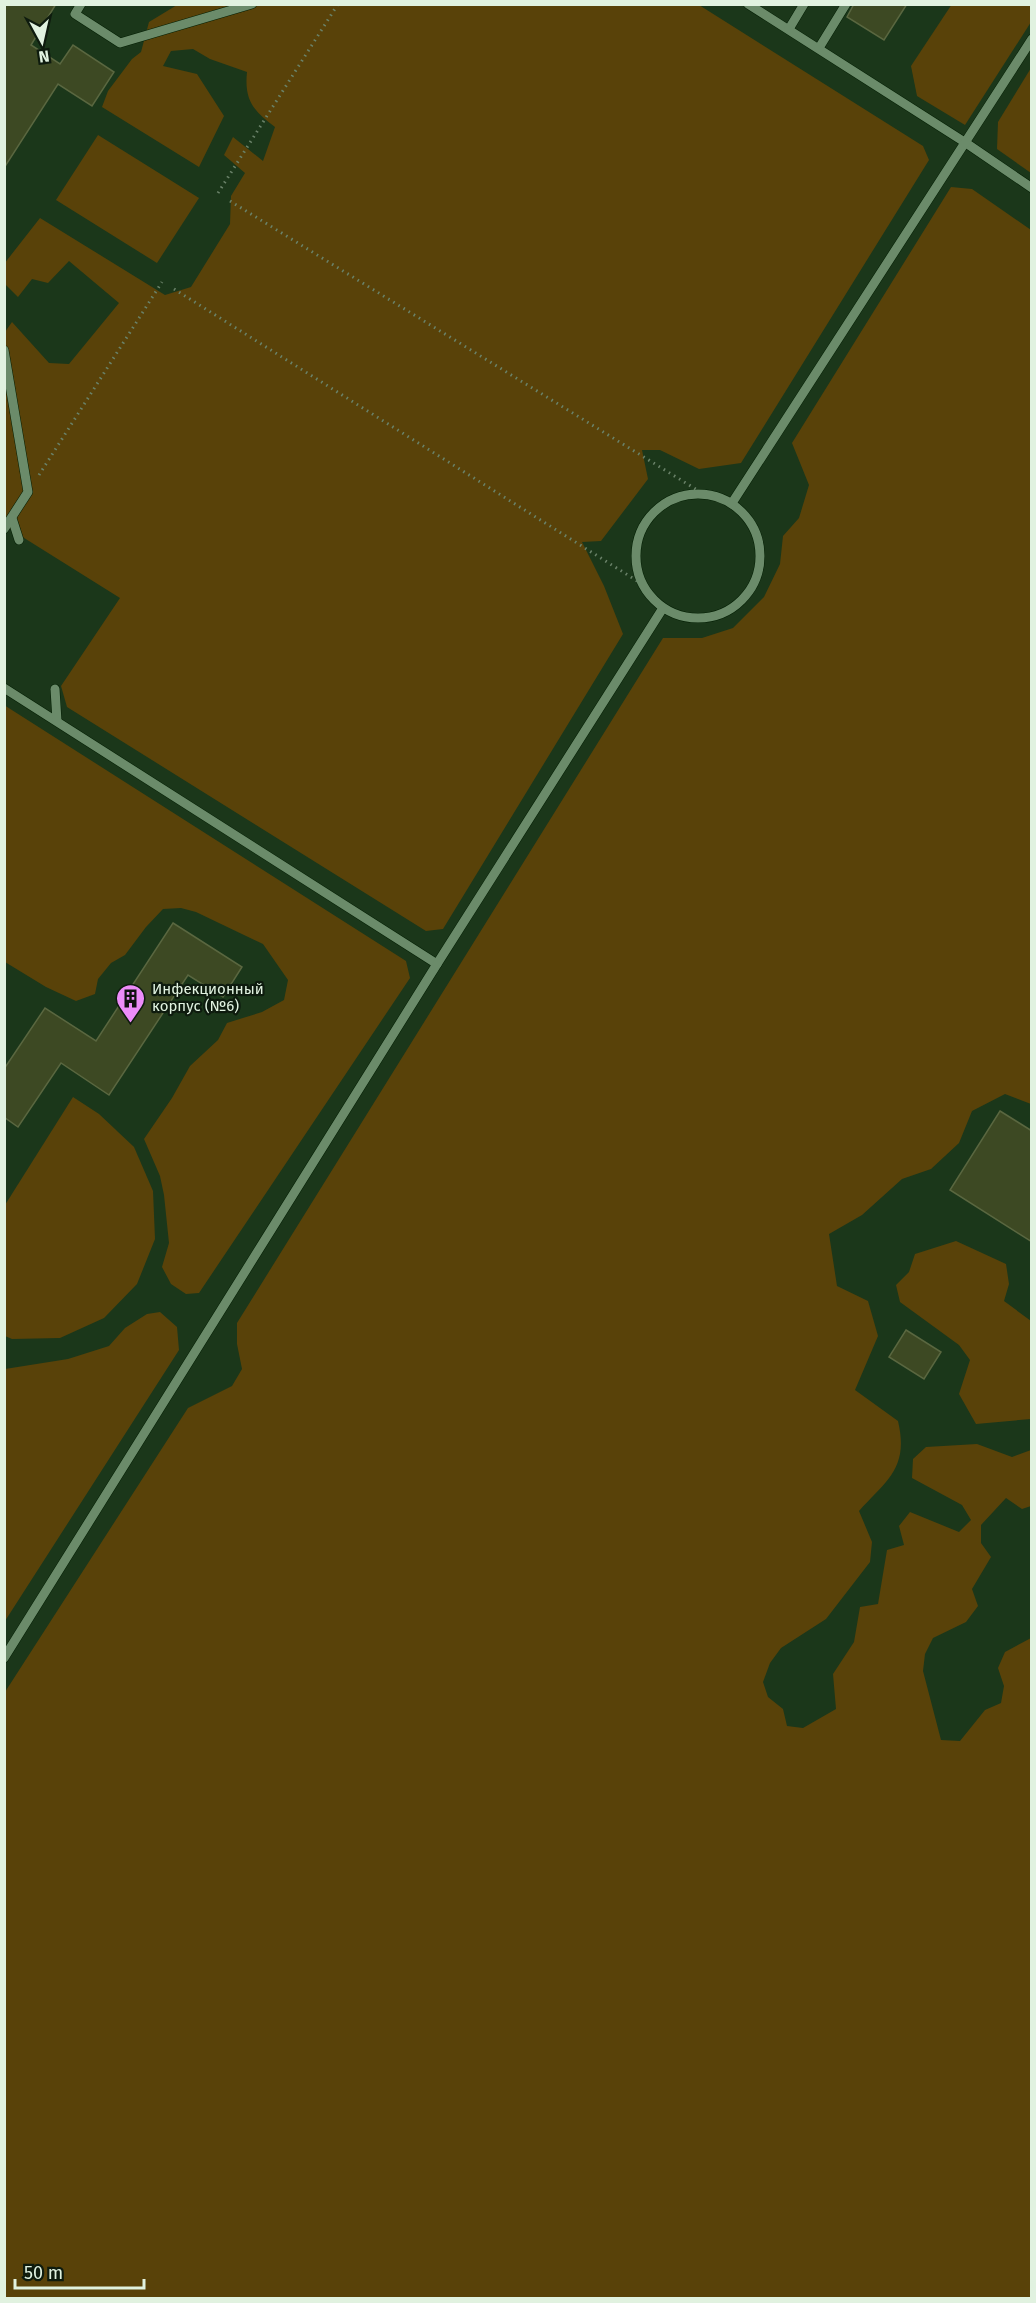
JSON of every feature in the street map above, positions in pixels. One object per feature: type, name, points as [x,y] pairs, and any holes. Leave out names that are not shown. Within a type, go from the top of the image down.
[{"type":"lane","points":[[81,4],[75,14],[120,42],[252,4]]},
{"type":"lane","points":[[748,4],[966,143],[1032,188]]},
{"type":"lane","points":[[789,29],[804,4]]},
{"type":"lane","points":[[819,48],[846,4]]},
{"type":"lane","points":[[732,503],[1032,39]]},
{"type":"lane","points":[[4,350],[28,492],[4,529]]},
{"type":"lane","points":[[702,493],[718,496],[732,503],[745,514],[754,528],[759,543],[760,559],[758,575],[740,603],[726,612],[710,617],[694,618],[678,615],[663,608],[651,597],[642,584],[636,568],[635,552],[638,536],[645,521],[656,509],[685,494],[702,493]]},
{"type":"lane","points":[[12,518],[19,540]]},
{"type":"lane","points":[[4,1658],[437,964],[663,608]]},
{"type":"lane","points":[[4,688],[437,964]]},
{"type":"lane","points":[[55,689],[57,721]]},
{"type":"path","points":[[218,193],[338,4]]},
{"type":"path","points":[[230,201],[702,493]]},
{"type":"path","points":[[28,492],[162,282]]},
{"type":"path","points":[[174,290],[642,584]]},
{"type":"shaded area","points":[[952,4],[1031,5],[1031,22],[965,125],[917,96],[911,66]]},
{"type":"shaded area","points":[[177,5],[699,5],[923,146],[929,160],[741,463],[699,469],[660,450],[642,450],[648,479],[601,541],[582,542],[604,586],[623,634],[443,929],[426,931],[67,707],[61,686],[120,598],[5,526],[5,332],[12,322],[49,363],[69,364],[119,303],[69,261],[48,283],[32,279],[18,297],[5,284],[4,264],[40,218],[165,295],[191,287],[230,224],[231,196],[245,173],[224,155],[233,137],[263,161],[275,127],[261,116],[252,104],[247,91],[247,72],[210,59],[193,49],[171,51],[163,66],[197,74],[224,116],[199,167],[102,107],[108,91],[132,59],[141,52],[149,22]]},
{"type":"shaded area","points":[[1031,68],[1031,173],[997,149],[998,122]]},
{"type":"shaded area","points":[[98,135],[199,198],[157,263],[56,200]]},
{"type":"shaded area","points":[[951,187],[972,189],[1031,230],[1031,1104],[1005,1094],[972,1111],[959,1143],[931,1169],[902,1179],[862,1215],[829,1234],[837,1286],[868,1301],[878,1336],[855,1390],[898,1421],[901,1437],[900,1451],[898,1462],[887,1481],[859,1511],[872,1542],[870,1562],[826,1619],[781,1648],[770,1663],[763,1682],[768,1697],[783,1709],[787,1726],[803,1728],[836,1709],[833,1674],[854,1642],[860,1607],[878,1604],[887,1550],[904,1545],[899,1526],[910,1512],[959,1532],[971,1520],[962,1505],[912,1478],[913,1459],[926,1447],[977,1444],[1012,1457],[1031,1450],[1031,1506],[1022,1509],[1006,1498],[981,1525],[981,1543],[991,1557],[972,1589],[978,1606],[966,1622],[933,1638],[925,1654],[923,1671],[941,1740],[960,1741],[985,1710],[1001,1703],[1004,1686],[998,1668],[1005,1652],[1031,1638],[1031,2298],[5,2298],[5,1692],[188,1408],[232,1386],[242,1369],[237,1344],[237,1323],[663,638],[702,638],[733,628],[764,597],[780,564],[783,536],[799,518],[809,485],[792,443]]},
{"type":"shaded area","points":[[4,705],[406,961],[410,978],[199,1293],[186,1294],[171,1284],[162,1267],[169,1243],[164,1195],[160,1176],[144,1139],[172,1098],[190,1066],[218,1040],[227,1023],[262,1012],[284,1000],[288,980],[263,944],[196,912],[181,908],[163,909],[125,955],[111,963],[98,979],[95,994],[76,1001],[46,987],[5,962]]},
{"type":"shaded area","points":[[73,1097],[99,1114],[134,1147],[153,1191],[155,1239],[137,1284],[104,1318],[60,1338],[12,1339],[5,1336],[5,1205]]},
{"type":"shaded area","points":[[956,1241],[1006,1264],[1009,1284],[1004,1301],[1031,1321],[1031,1419],[976,1424],[959,1394],[970,1360],[959,1345],[900,1302],[896,1285],[909,1272],[915,1254]]},
{"type":"shaded area","points":[[160,1312],[177,1327],[179,1350],[5,1621],[5,1369],[68,1359],[109,1346],[125,1328],[147,1314]]},
{"type":"building","points":[[4,4],[56,4],[31,45],[60,64],[73,45],[114,72],[92,106],[58,84],[4,168]]},
{"type":"building","points":[[854,4],[907,4],[884,40],[847,17]]},
{"type":"building","name":"Инфекционный корпус (№6)","points":[[173,923],[242,967],[223,997],[188,975],[109,1095],[61,1063],[18,1127],[4,1117],[4,1069],[45,1008],[96,1041]]},
{"type":"building","points":[[1000,1111],[1032,1131],[1032,1242],[950,1190]]},
{"type":"building","points":[[906,1330],[941,1352],[924,1379],[889,1357]]},
{"type":"place","name":"Инфекционный корпус (№6)","points":[[131,1024]]}]
